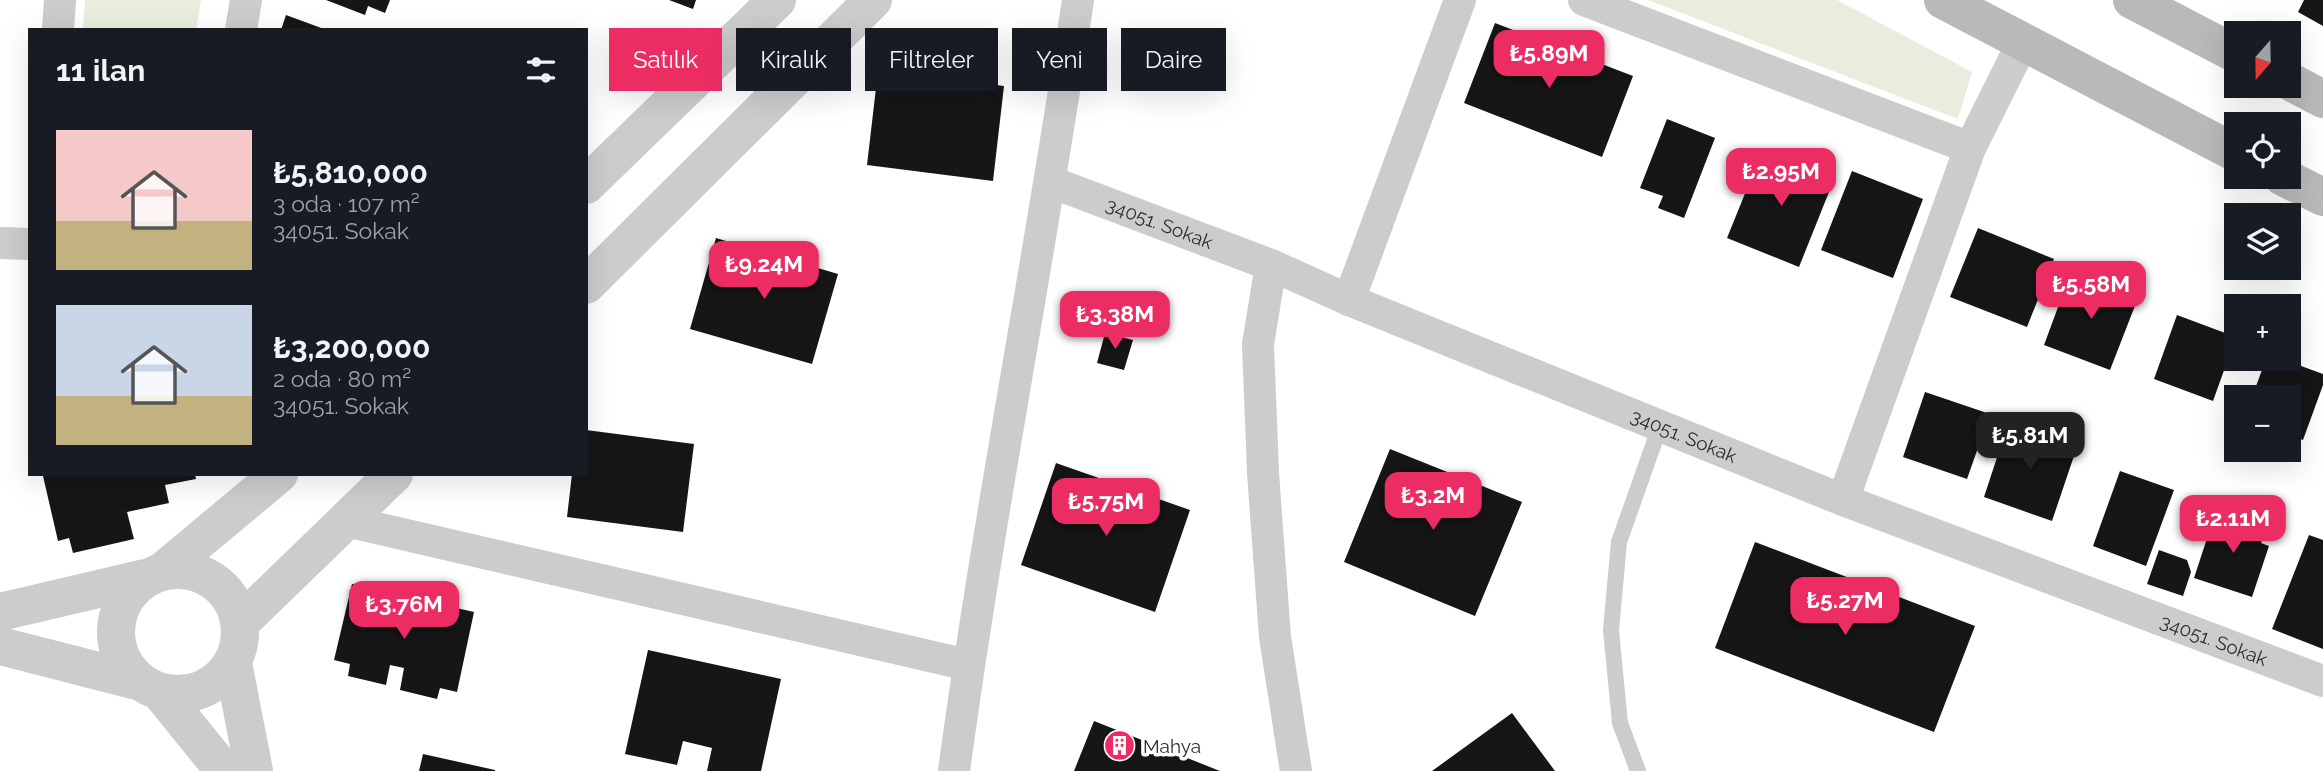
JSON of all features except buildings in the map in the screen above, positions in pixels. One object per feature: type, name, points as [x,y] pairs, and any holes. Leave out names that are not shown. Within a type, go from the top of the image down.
[{"type":"main road","points":[[1943,0],[2022,44],[2224,147]]},
{"type":"main road","points":[[2132,0],[2224,48]]},
{"type":"main road","points":[[2301,87],[2323,99]]},
{"type":"main road","points":[[2301,186],[2323,197]]},
{"type":"street","points":[[58,28],[61,0]]},
{"type":"street","points":[[241,28],[246,0]]},
{"type":"street","points":[[588,183],[778,0]]},
{"type":"street","points":[[588,283],[873,0]]},
{"type":"street","points":[[954,771],[968,665],[1051,182],[1078,0]]},
{"type":"street","points":[[1349,300],[1460,0]]},
{"type":"street","points":[[1584,0],[1970,148]]},
{"type":"street","points":[[1843,499],[1970,148],[2022,44]]},
{"type":"street","name":"34051. Sokak","points":[[1051,182],[1271,265],[1349,300],[1843,499],[2323,681]]},
{"type":"street","points":[[0,243],[28,244]]},
{"type":"street","points":[[1271,265],[1258,344],[1263,473],[1275,637],[1296,771]]},
{"type":"street","points":[[224,771],[150,687],[126,667],[117,649],[115,629],[119,608],[130,591],[277,476]]},
{"type":"street","points":[[240,623],[392,476]]},
{"type":"street","points":[[346,521],[968,665]]},
{"type":"street","points":[[0,612],[185,569],[205,575],[222,587],[234,603],[240,623],[240,643],[233,663],[219,679],[201,690],[181,694],[0,646]]},
{"type":"street","points":[[233,663],[254,771]]},
{"type":"lane","points":[[1638,771],[1620,723],[1611,630],[1619,542],[1660,426]]},
{"type":"green space","points":[[85,0],[201,0],[196,28],[83,28]]},
{"type":"green space","points":[[1648,0],[1837,0],[1972,72],[1958,119]]},
{"type":"place","name":"Mahya","points":[[1120,746]]}]
